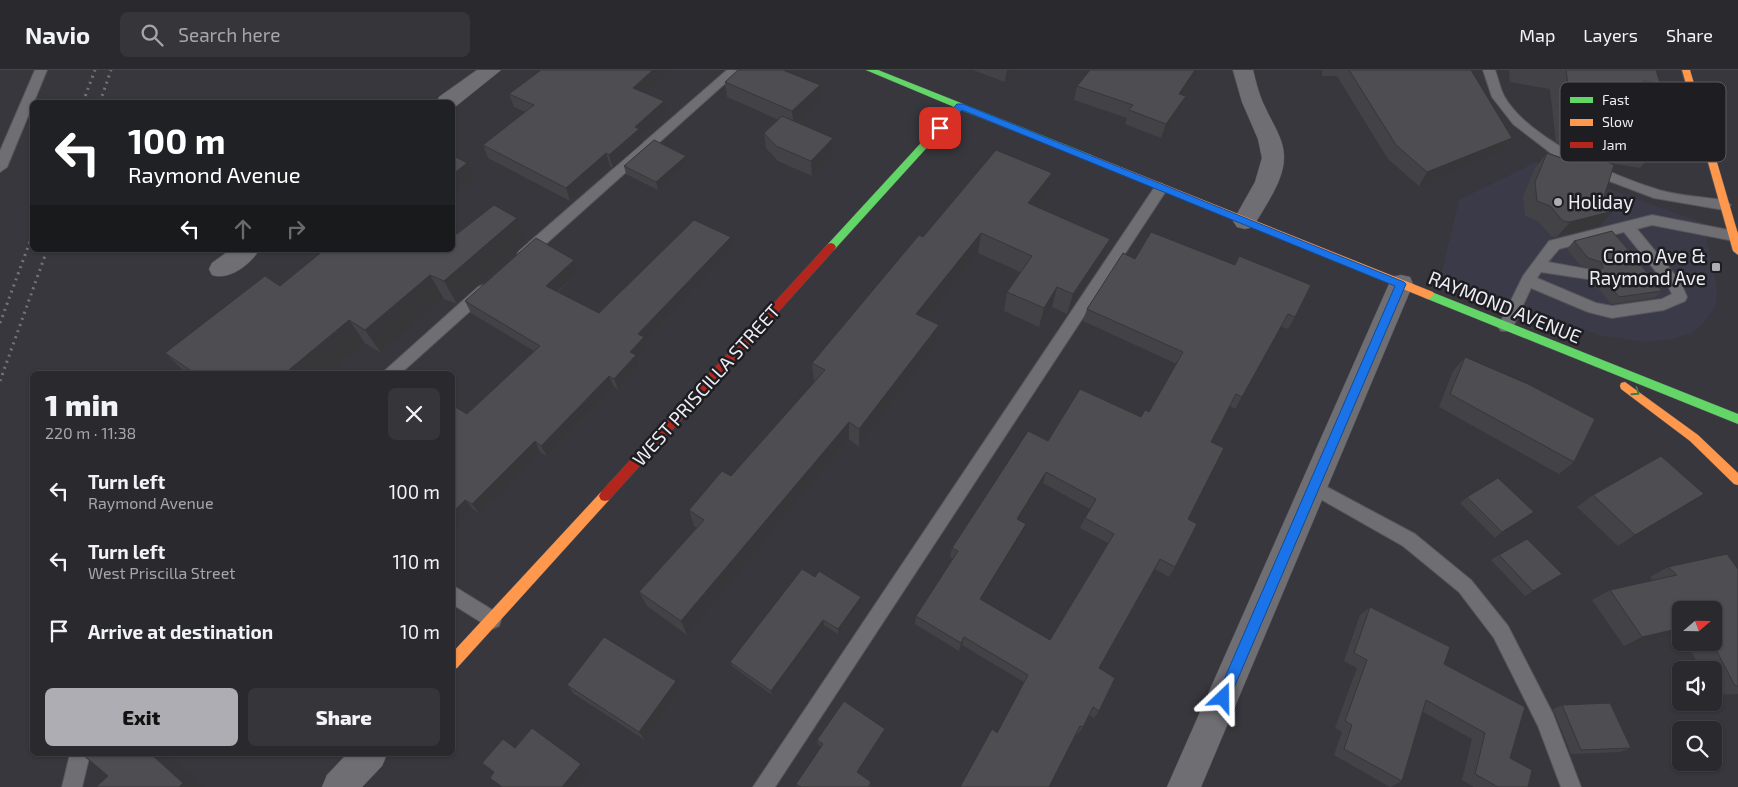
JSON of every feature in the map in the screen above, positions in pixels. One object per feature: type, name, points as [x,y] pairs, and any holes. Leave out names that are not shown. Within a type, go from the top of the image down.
[{"type":"street","points":[[450,100],[491,70]]},
{"type":"street","name":"RAYMOND AVENUE","points":[[870,70],[1738,419]]},
{"type":"street","points":[[1243,70],[1247,86],[1274,156],[1273,163],[1260,193],[1244,221]]},
{"type":"street","name":"WEST PRISCILLA STREET","points":[[455,660],[960,106]]},
{"type":"street","points":[[1712,162],[1738,251]]},
{"type":"street","points":[[221,269],[244,252]]},
{"type":"street","points":[[1191,781],[1401,284]]},
{"type":"street","points":[[1580,356],[1665,414],[1738,480]]},
{"type":"street","points":[[339,787],[368,756]]},
{"type":"lane","points":[[0,167],[41,70]]},
{"type":"lane","points":[[517,262],[734,70]]},
{"type":"lane","points":[[1489,70],[1498,97],[1518,121],[1560,152]]},
{"type":"lane","points":[[1580,162],[1659,195],[1724,205]]},
{"type":"lane","points":[[764,787],[1161,188]]},
{"type":"lane","points":[[1506,326],[1520,294],[1536,266],[1554,245],[1626,225],[1652,220],[1734,236]]},
{"type":"lane","points":[[1528,280],[1593,308],[1612,312],[1664,304],[1680,297],[1676,285],[1650,263],[1626,225]]},
{"type":"lane","points":[[1536,266],[1587,274]]},
{"type":"lane","points":[[392,371],[494,281]]},
{"type":"lane","points":[[1314,487],[1409,540],[1465,586],[1505,641],[1546,720],[1571,787]]},
{"type":"lane","points":[[455,595],[492,620]]},
{"type":"lane","points":[[72,787],[80,756]]},
{"type":"shaded area","points":[[1536,162],[1703,223],[1717,287],[1716,306],[1702,325],[1690,334],[1672,339],[1643,342],[1599,335],[1441,275],[1459,200]]},
{"type":"building","points":[[541,70],[653,70],[633,88],[664,101],[635,127],[639,129],[609,155],[606,153],[566,188],[483,145],[534,105],[509,94]]},
{"type":"building","points":[[738,70],[783,70],[820,85],[792,111],[725,82]]},
{"type":"building","points":[[1090,70],[1195,70],[1179,94],[1186,96],[1166,124],[1129,110],[1133,105],[1077,86]]},
{"type":"building","points":[[1349,70],[1471,70],[1512,138],[1427,172],[1396,145]]},
{"type":"building","points":[[1566,70],[1656,70],[1660,82],[1643,81],[1568,82]]},
{"type":"building","points":[[782,116],[833,138],[811,161],[776,146],[764,133]]},
{"type":"building","points":[[654,140],[686,156],[656,182],[624,166]]},
{"type":"building","points":[[996,150],[1052,173],[1028,203],[1110,239],[1073,294],[1057,287],[1044,308],[1007,292],[1032,256],[981,233],[916,314],[939,325],[859,429],[849,422],[681,621],[639,592],[704,520],[689,510],[722,471],[731,476],[825,370],[812,363],[919,235],[923,237]]},
{"type":"building","points":[[1547,153],[1560,158],[1560,162],[1608,162],[1614,165],[1603,200],[1613,211],[1570,222],[1563,221],[1550,206],[1537,201],[1535,182]]},
{"type":"building","points":[[455,157],[467,163],[455,173]]},
{"type":"building","points":[[494,205],[517,218],[444,281],[430,275],[365,330],[349,320],[288,371],[192,371],[165,353],[265,276],[280,286],[322,252],[455,252],[455,233],[457,234]]},
{"type":"building","points":[[694,220],[731,237],[638,334],[644,337],[630,352],[636,355],[614,379],[609,376],[541,446],[535,441],[472,504],[465,500],[455,510],[455,407],[467,414],[540,346],[465,301],[536,238],[574,260],[546,286],[599,313]]},
{"type":"building","points":[[1612,231],[1631,253],[1627,259],[1629,264],[1641,265],[1662,291],[1619,297],[1599,272],[1603,267],[1601,262],[1588,258],[1574,241]]},
{"type":"building","points":[[1151,232],[1235,265],[1239,256],[1311,285],[1295,317],[1288,314],[1242,397],[1236,394],[1211,442],[1224,448],[1188,519],[1197,524],[1175,567],[1160,559],[1099,668],[1115,678],[1099,711],[1093,707],[1083,727],[1080,726],[1049,787],[960,787],[992,729],[997,733],[1028,675],[964,637],[961,643],[916,616],[958,551],[952,548],[1028,431],[1048,441],[1080,389],[1141,417],[1145,410],[1149,412],[1183,352],[1087,309],[1123,253],[1135,259]],"holes":[[[1046,472],[1096,499],[1085,518],[1114,534],[1050,640],[980,599],[1026,524],[1017,519]]]},
{"type":"building","points":[[1465,357],[1528,384],[1595,419],[1574,462],[1450,394]]},
{"type":"building","points":[[1661,456],[1704,494],[1635,535],[1593,495]]},
{"type":"building","points":[[1498,478],[1534,512],[1502,532],[1467,497]]},
{"type":"building","points":[[1527,539],[1562,574],[1533,591],[1499,555]]},
{"type":"building","points":[[1727,554],[1738,569],[1738,686],[1735,686],[1717,651],[1722,651],[1722,601],[1672,601],[1672,630],[1642,637],[1610,590],[1677,575],[1668,567]]},
{"type":"building","points":[[802,569],[815,577],[819,571],[861,597],[838,629],[823,620],[771,691],[730,662]]},
{"type":"building","points":[[1370,607],[1450,647],[1444,664],[1525,707],[1510,758],[1532,770],[1528,787],[1498,787],[1475,774],[1485,733],[1426,700],[1402,781],[1344,749],[1352,725],[1345,721],[1367,660],[1354,653]]},
{"type":"building","points":[[604,637],[676,681],[639,732],[567,685]]},
{"type":"building","points":[[844,701],[885,729],[857,772],[871,782],[868,787],[801,787],[796,784],[823,744],[817,740]]},
{"type":"building","points":[[1610,703],[1631,748],[1581,750],[1562,705]]},
{"type":"building","points":[[532,728],[581,764],[562,787],[502,787],[490,778],[494,772],[482,763],[503,739],[515,748]]},
{"type":"building","points":[[84,756],[153,756],[183,783],[179,787],[96,787],[108,776]]},
{"type":"railway","points":[[84,100],[95,70]]},
{"type":"railway","points":[[101,100],[111,70]]},
{"type":"railway","points":[[0,323],[30,241]]},
{"type":"railway","points":[[0,381],[46,252]]},
{"type":"traffic: fast","points":[[870,70],[1088,157]]},
{"type":"traffic: fast","points":[[831,247],[960,106]]},
{"type":"traffic: fast","points":[[1429,295],[1738,419]]},
{"type":"traffic: slow","points":[[1686,70],[1689,82]]},
{"type":"traffic: slow","points":[[1088,157],[1429,295]]},
{"type":"traffic: slow","points":[[1712,162],[1738,251]]},
{"type":"traffic: slow","points":[[1625,386],[1694,438],[1738,480]]},
{"type":"traffic: slow","points":[[455,660],[605,496]]},
{"type":"traffic: jam","points":[[605,496],[831,247]]},
{"type":"place","name":"Holiday","points":[[1558,202]]},
{"type":"place","name":"Como Ave & Raymond Ave","points":[[1716,267]]},
{"type":"route","points":[[940,128],[960,106],[1401,284],[1223,698]]}]
